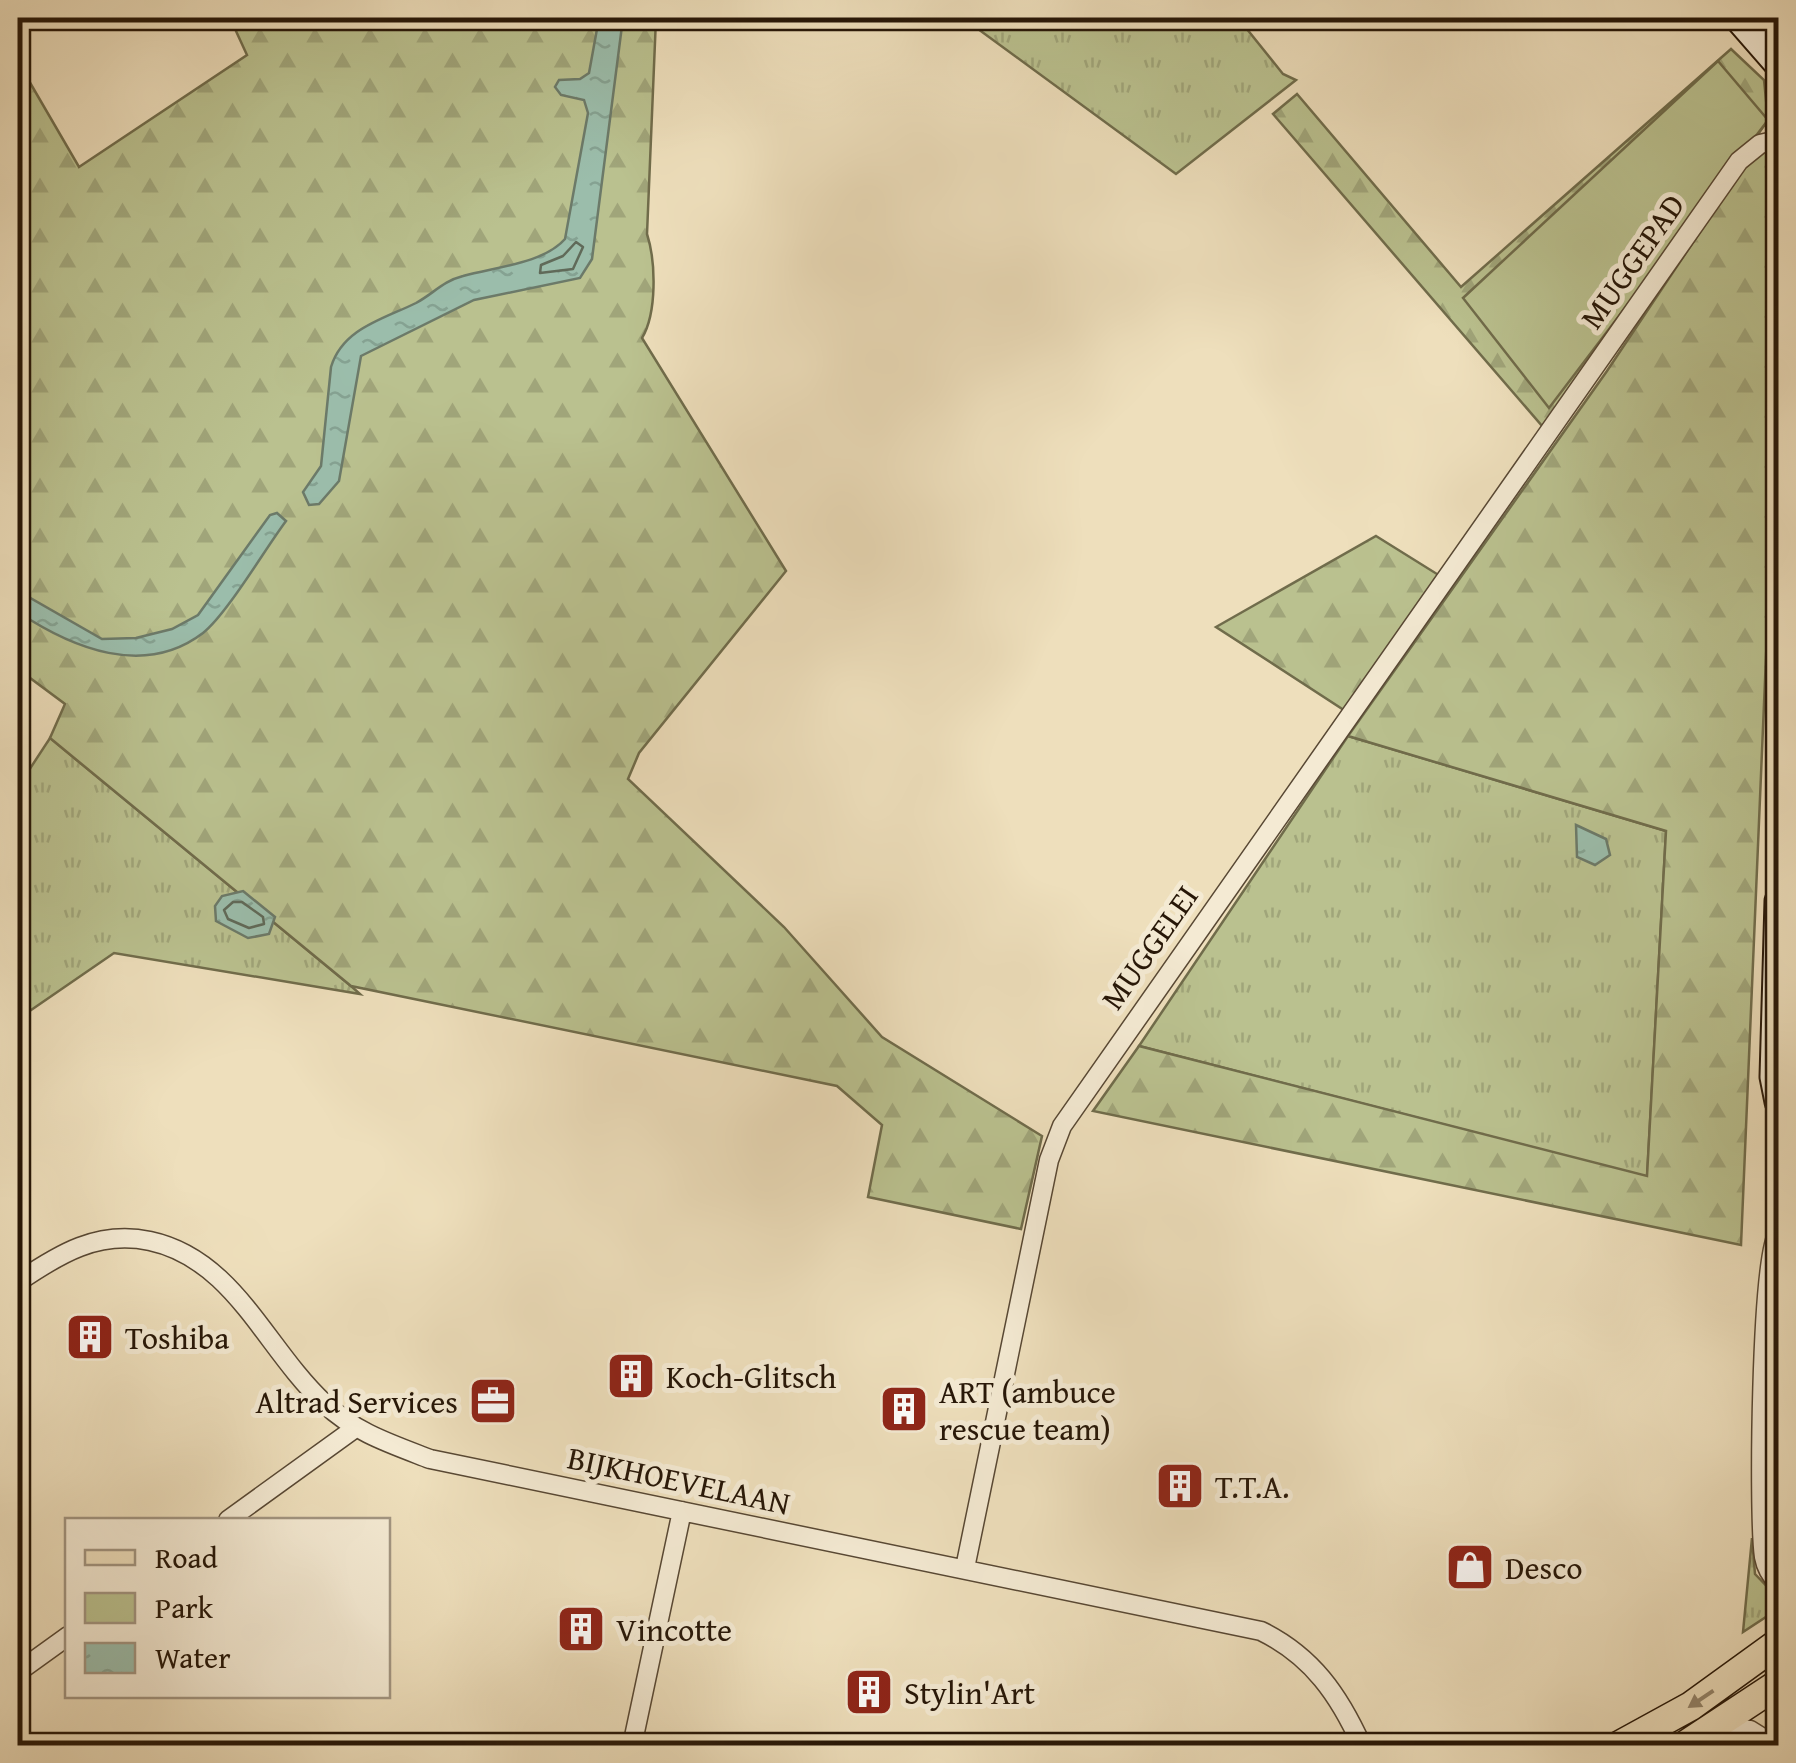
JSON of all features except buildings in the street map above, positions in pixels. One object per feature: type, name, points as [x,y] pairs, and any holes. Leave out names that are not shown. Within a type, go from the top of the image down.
[{"type":"main road","points":[[1618,1746],[1690,1706],[1778,1643]]},
{"type":"main road","points":[[1684,1746],[1778,1684]]},
{"type":"street","points":[[1737,18],[1775,53]]},
{"type":"street","name":"MUGGEPAD","points":[[1549,434],[1739,160],[1760,144],[1778,140]]},
{"type":"street","name":"MUGGELEI","points":[[965,1568],[1049,1160],[1062,1127],[1549,434]]},
{"type":"street","points":[[1778,901],[1777,1047],[1773,1077],[1778,1102]]},
{"type":"street","points":[[1778,1233],[1773,1240],[1768,1284],[1762,1507],[1764,1558],[1778,1583]]},
{"type":"street","name":"BIJKHOEVELAAN","points":[[18,1282],[64,1252],[95,1240],[135,1238],[180,1248],[214,1270],[322,1402],[354,1429],[430,1459],[1261,1631],[1293,1647],[1316,1669],[1338,1698],[1362,1746]]},
{"type":"street","points":[[231,1518],[354,1429]]},
{"type":"street","points":[[632,1746],[682,1511]]},
{"type":"street","points":[[18,1672],[65,1638]]},
{"type":"street","points":[[1716,1726],[1750,1730],[1776,1746]]},
{"type":"green space","points":[[230,18],[656,18],[647,234],[654,287],[642,338],[786,571],[639,753],[628,779],[784,927],[882,1037],[1042,1136],[1021,1229],[868,1197],[882,1125],[837,1086],[351,986],[50,738],[65,704],[18,669],[18,62],[79,167],[247,55]]},
{"type":"green space","points":[[963,18],[1238,18],[1283,74],[1296,80],[1176,174]]},
{"type":"green space","points":[[1731,49],[1764,80],[1768,120],[1549,434],[1273,114],[1297,94],[1461,287]]},
{"type":"green space","points":[[1718,61],[1768,120],[1549,408],[1463,298]]},
{"type":"green space","points":[[1771,148],[1778,152],[1778,375],[1741,1245],[1093,1111],[1139,1046],[1647,1176],[1666,831],[1348,736],[1607,371],[1746,163]]},
{"type":"green space","points":[[1376,536],[1445,579],[1350,714],[1216,627]]},
{"type":"green space","points":[[1348,736],[1666,831],[1647,1177],[1139,1046]]},
{"type":"green space","points":[[50,738],[360,994],[114,953],[18,1019],[18,787]]},
{"type":"green space","points":[[1752,1538],[1755,1574],[1778,1598],[1778,1609],[1743,1632]]},
{"type":"water","points":[[599,18],[623,18],[592,259],[580,278],[474,300],[361,356],[339,481],[319,504],[309,505],[303,492],[321,466],[331,367],[345,343],[366,326],[416,303],[450,281],[531,259],[565,239],[588,113],[584,100],[561,95],[555,87],[559,80],[580,79],[589,73]]},
{"type":"water","points":[[277,513],[286,521],[234,597],[213,624],[180,646],[157,654],[109,653],[61,637],[18,612],[18,591],[102,639],[136,638],[172,629],[198,615],[270,515]]},
{"type":"water","points":[[1576,825],[1606,839],[1610,855],[1595,865],[1577,857]]},
{"type":"water","points":[[243,891],[275,917],[269,934],[248,938],[216,921],[215,906],[222,896]]},
{"type":"place","name":"Toshiba","points":[[90,1337]]},
{"type":"place","name":"Koch-Glitsch","points":[[631,1376]]},
{"type":"place","name":"Altrad Services","points":[[493,1401]]},
{"type":"place","name":"ART (ambuce rescue team)","points":[[904,1409]]},
{"type":"place","name":"T.T.A.","points":[[1180,1486]]},
{"type":"place","name":"Desco","points":[[1470,1567]]},
{"type":"place","name":"Vincotte","points":[[581,1629]]},
{"type":"place","name":"Stylin'Art","points":[[869,1692]]}]
